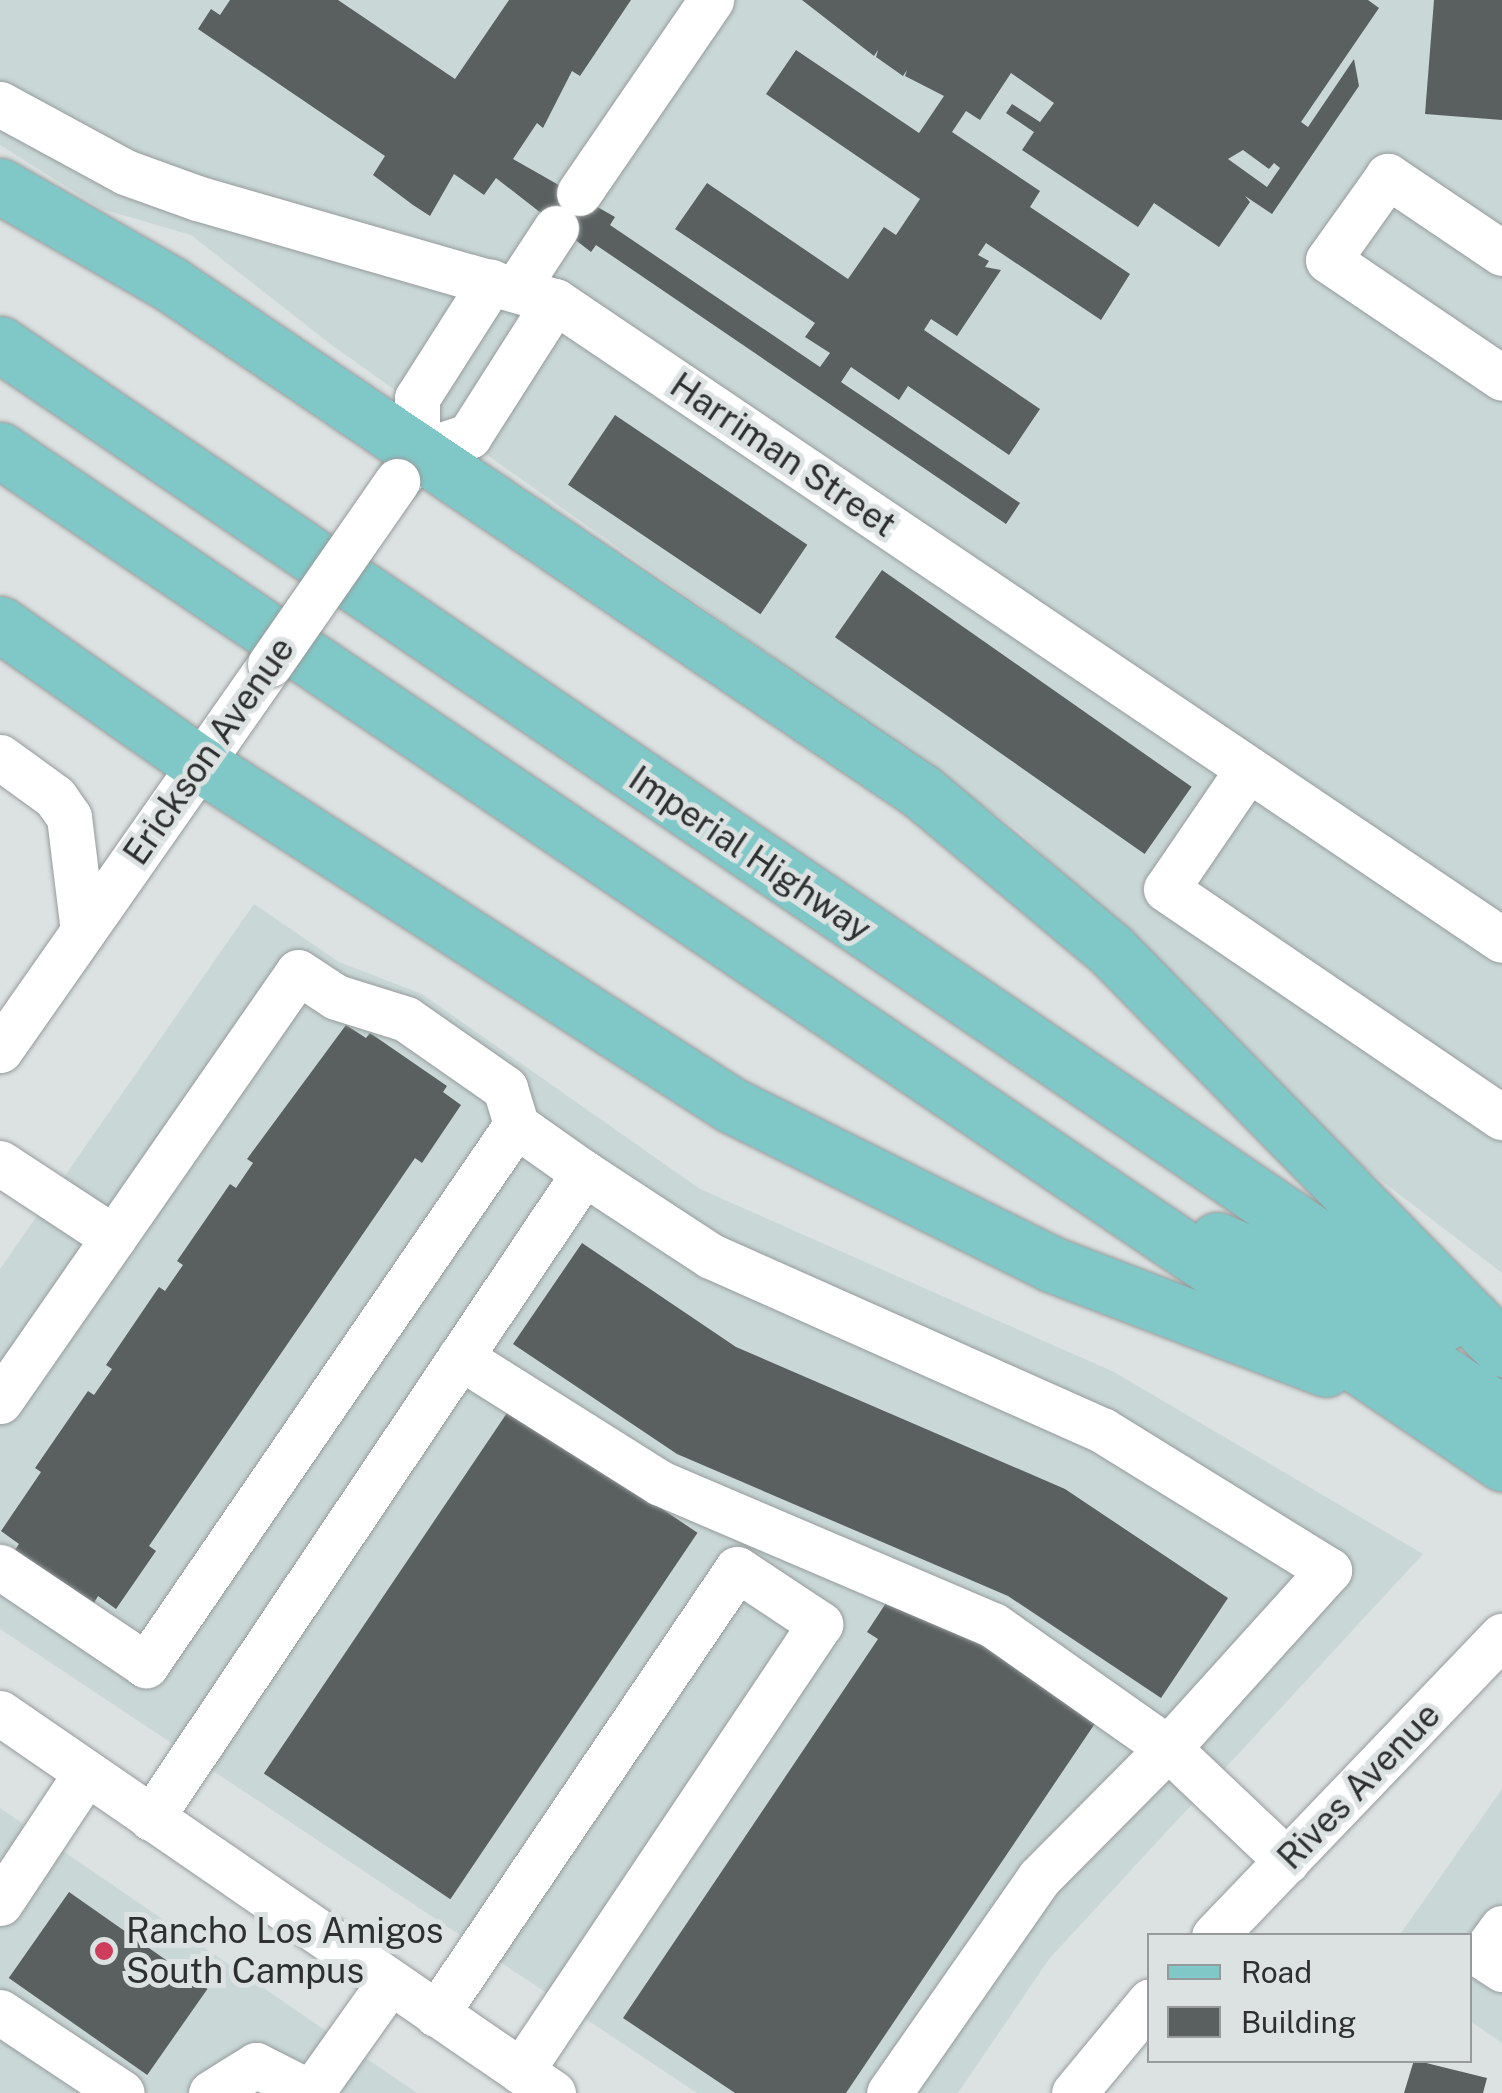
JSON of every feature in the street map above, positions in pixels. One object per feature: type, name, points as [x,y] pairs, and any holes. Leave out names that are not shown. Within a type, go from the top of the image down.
[{"type":"main road","points":[[0,186],[172,284],[408,467],[922,792],[1111,950],[1502,1349]]},
{"type":"main road","name":"Imperial Highway","points":[[0,344],[1502,1361]]},
{"type":"main road","points":[[0,450],[1112,1196],[1502,1463]]},
{"type":"main road","points":[[0,624],[200,764],[732,1106],[853,1171],[1051,1264],[1412,1403]]},
{"type":"main road","points":[[1112,1196],[1288,1270],[1502,1413]]},
{"type":"street","points":[[408,467],[469,436],[521,291],[568,210],[711,0]]},
{"type":"street","name":"Harriman Street","points":[[0,104],[125,172],[521,291],[1502,940]]},
{"type":"street","points":[[1502,252],[1388,176],[1328,260],[1502,378]]},
{"type":"street","points":[[408,467],[417,398],[521,291]]},
{"type":"street","name":"Erickson Avenue","points":[[0,1050],[408,467]]},
{"type":"street","points":[[0,757],[55,797],[69,817],[83,932]]},
{"type":"street","points":[[1248,769],[1166,889],[1502,1117]]},
{"type":"street","points":[[0,1400],[298,972],[336,997],[406,1019],[505,1088],[516,1125],[726,1264],[1102,1430],[1329,1570],[1168,1748],[1039,1878],[889,2093]]},
{"type":"street","points":[[0,1568],[146,1665],[516,1125]]},
{"type":"street","points":[[0,1163],[114,1238]]},
{"type":"street","points":[[152,1818],[584,1172]]},
{"type":"street","points":[[460,1357],[660,1483],[993,1625],[1168,1748],[1287,1861]]},
{"type":"street","points":[[772,1592],[804,1545]]},
{"type":"street","points":[[0,1714],[436,2014],[537,2082],[820,1624],[737,1569],[436,2014]]},
{"type":"street","name":"Rives Avenue","points":[[1217,1933],[1502,1636]]},
{"type":"street","points":[[0,1903],[86,1773]]},
{"type":"street","points":[[1502,1928],[1482,1956],[1502,1970]]},
{"type":"street","points":[[211,2093],[256,2065],[311,2093],[390,1982]]},
{"type":"street","points":[[1074,2093],[1147,2005]]},
{"type":"street","points":[[0,2012],[122,2093]]},
{"type":"shaded area","points":[[0,0],[1502,0],[1502,1273],[1340,1149],[1019,831],[333,346],[191,235],[102,209],[0,145]]},
{"type":"shaded area","points":[[254,904],[339,962],[422,994],[700,1189],[1114,1372],[1423,1554],[1049,1959],[958,2093],[697,2093],[0,1629],[0,1269]]},
{"type":"shaded area","points":[[1502,1789],[1502,2043],[1472,2022],[1472,1933],[1401,1933]]},
{"type":"shaded area","name":"Rancho Los Amigos South Campus","points":[[0,1808],[417,2093],[0,2093]]},
{"type":"building","points":[[230,0],[338,0],[455,79],[509,0],[631,0],[580,76],[572,71],[543,128],[537,123],[513,159],[615,217],[610,225],[820,367],[830,353],[805,337],[815,323],[675,229],[707,183],[848,279],[884,227],[896,235],[920,199],[766,94],[796,50],[919,133],[944,96],[905,76],[907,70],[903,76],[876,57],[878,50],[874,56],[802,0],[1368,0],[1379,8],[1301,122],[1308,127],[1354,59],[1359,86],[1272,214],[1245,196],[1250,202],[1219,247],[1154,203],[1138,227],[1022,150],[1034,132],[1006,113],[1012,104],[1040,122],[1054,103],[1011,73],[980,120],[966,111],[952,132],[1040,191],[1030,207],[1130,274],[1101,320],[986,243],[978,255],[989,261],[985,267],[1001,270],[957,336],[931,319],[924,330],[1040,409],[1009,455],[908,386],[899,400],[851,367],[841,382],[1020,503],[1006,524],[596,245],[591,252],[496,178],[484,195],[454,174],[430,216],[413,205],[373,175],[385,156],[198,29],[211,9],[220,15]],"holes":[[[1243,150],[1269,169],[1274,163],[1280,168],[1267,187],[1228,159]]]},
{"type":"building","points":[[1434,0],[1502,0],[1502,120],[1425,114]]},
{"type":"building","points":[[615,415],[807,545],[760,614],[568,485]]},
{"type":"building","points":[[882,570],[1192,787],[1145,854],[835,637]]},
{"type":"building","points":[[346,1025],[366,1038],[370,1033],[447,1086],[443,1092],[461,1105],[422,1163],[415,1158],[149,1546],[156,1551],[116,1609],[98,1596],[94,1603],[15,1550],[19,1544],[1,1531],[41,1472],[35,1468],[88,1391],[94,1395],[112,1369],[106,1365],[159,1287],[165,1291],[183,1265],[177,1261],[230,1184],[236,1188],[253,1163],[247,1159]]},
{"type":"building","points":[[582,1243],[736,1347],[1065,1489],[1228,1598],[1161,1698],[1008,1596],[677,1454],[513,1344]]},
{"type":"building","points":[[511,1407],[698,1533],[450,1899],[264,1773]]},
{"type":"building","points":[[886,1603],[985,1644],[1098,1719],[846,2093],[735,2093],[623,2018],[878,1639],[867,1632]]},
{"type":"building","points":[[69,1892],[207,1989],[147,2075],[9,1978]]},
{"type":"building","points":[[1413,2063],[1487,2078],[1483,2093],[1404,2093]]},
{"type":"place","name":"Rancho Los Amigos South Campus","points":[[104,1951]]}]
